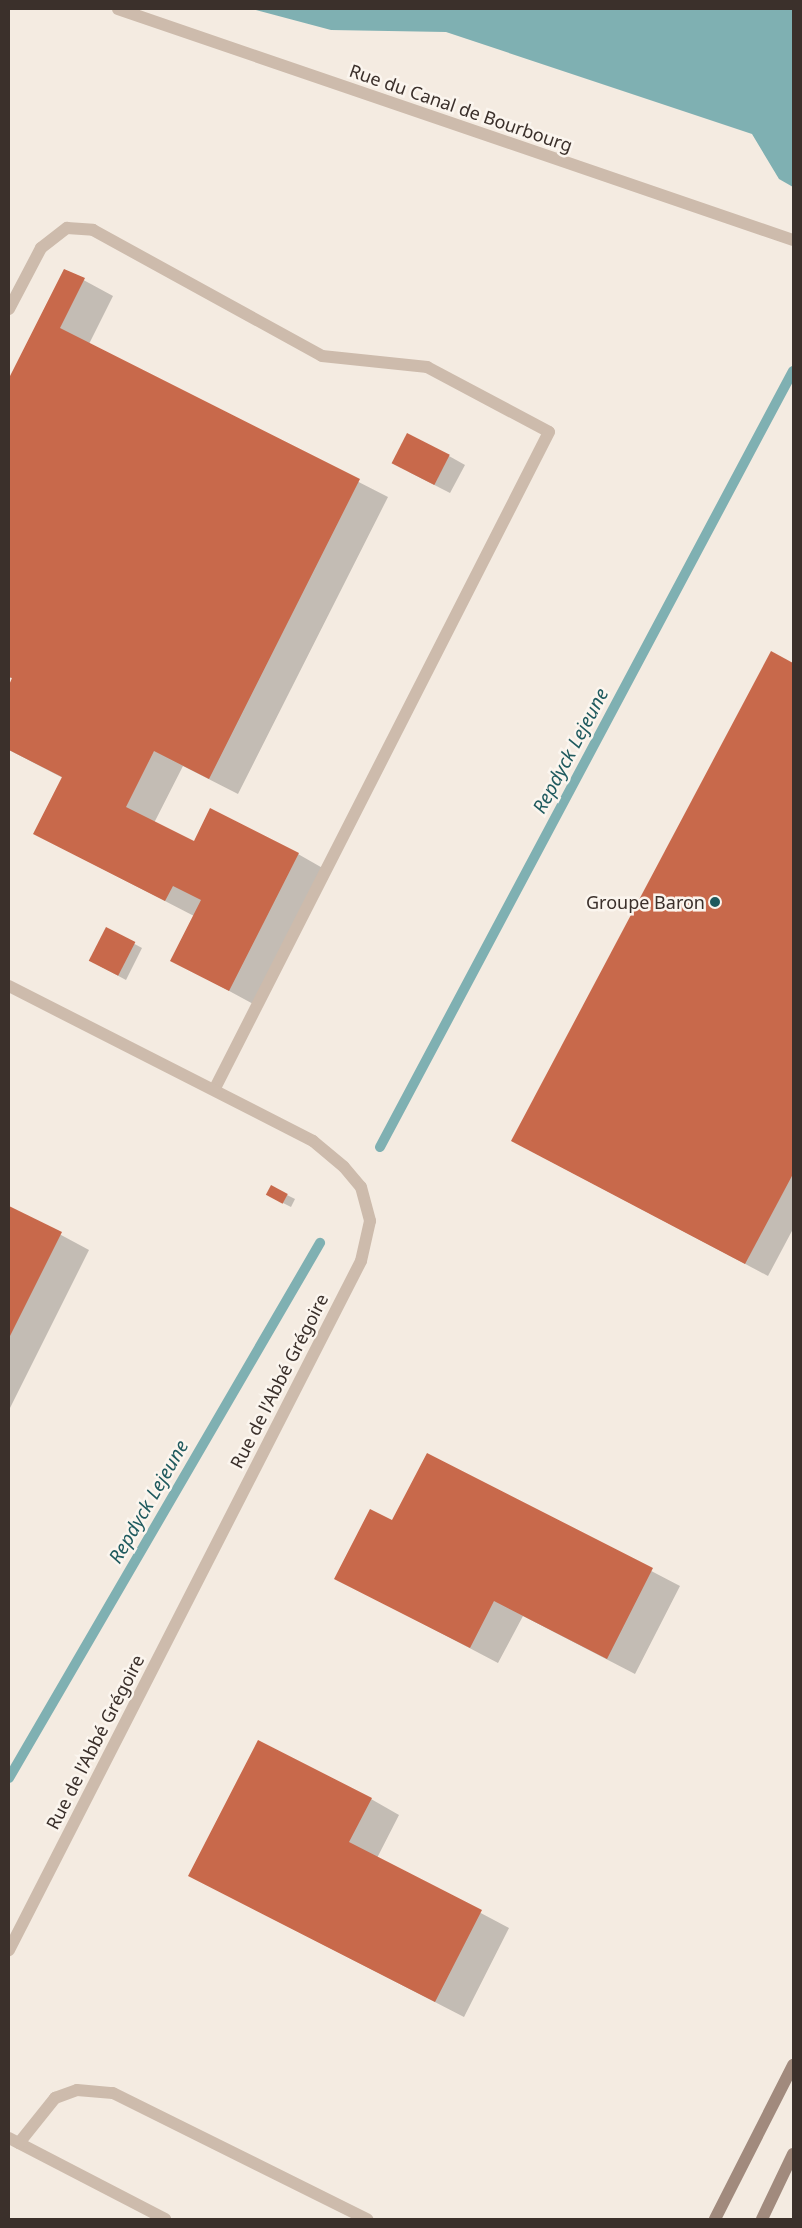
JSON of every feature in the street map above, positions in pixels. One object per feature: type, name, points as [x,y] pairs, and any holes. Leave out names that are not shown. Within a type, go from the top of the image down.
[{"type":"main road","points":[[715,2219],[793,2065]]},
{"type":"main road","points":[[762,2219],[793,2154]]},
{"type":"street","name":"Rue du Canal de Bourbourg","points":[[118,9],[793,240]]},
{"type":"street","points":[[9,309],[41,248],[67,228],[93,230],[322,356],[427,367],[549,432],[214,1090]]},
{"type":"street","name":"Rue de l'Abbé Grégoire","points":[[9,986],[313,1141],[344,1167],[361,1187],[370,1221],[366,1249],[9,1950]]},
{"type":"street","points":[[165,2219],[14,2140],[55,2098],[77,2090],[112,2093],[368,2219]]},
{"type":"water","points":[[252,9],[793,9],[793,187],[779,179],[752,134],[446,32],[331,30]]},
{"type":"building","points":[[64,269],[85,278],[60,328],[360,479],[209,779],[154,751],[126,807],[194,841],[210,808],[299,853],[229,991],[170,961],[201,900],[173,886],[165,901],[33,834],[62,777],[9,750],[9,685],[12,678],[9,677],[9,378]]},
{"type":"building","points":[[407,433],[450,455],[434,485],[392,463]]},
{"type":"building","name":"Groupe Baron","points":[[771,651],[793,663],[793,1174],[745,1264],[511,1141]]},
{"type":"building","points":[[106,927],[135,942],[118,976],[89,961]]},
{"type":"building","points":[[271,1185],[288,1194],[283,1204],[266,1195]]},
{"type":"building","points":[[9,1206],[62,1232],[9,1338]]},
{"type":"building","points":[[427,1453],[653,1568],[607,1659],[494,1601],[470,1648],[334,1579],[370,1509],[392,1520]]},
{"type":"building","points":[[258,1740],[372,1798],[349,1842],[482,1910],[435,2002],[188,1876]]},
{"type":"waterway","name":"Repdyck Lejeune","points":[[380,1147],[793,371]]},
{"type":"waterway","name":"Repdyck Lejeune","points":[[9,1778],[320,1243]]},
{"type":"place","name":"Groupe Baron","points":[[715,902]]}]
